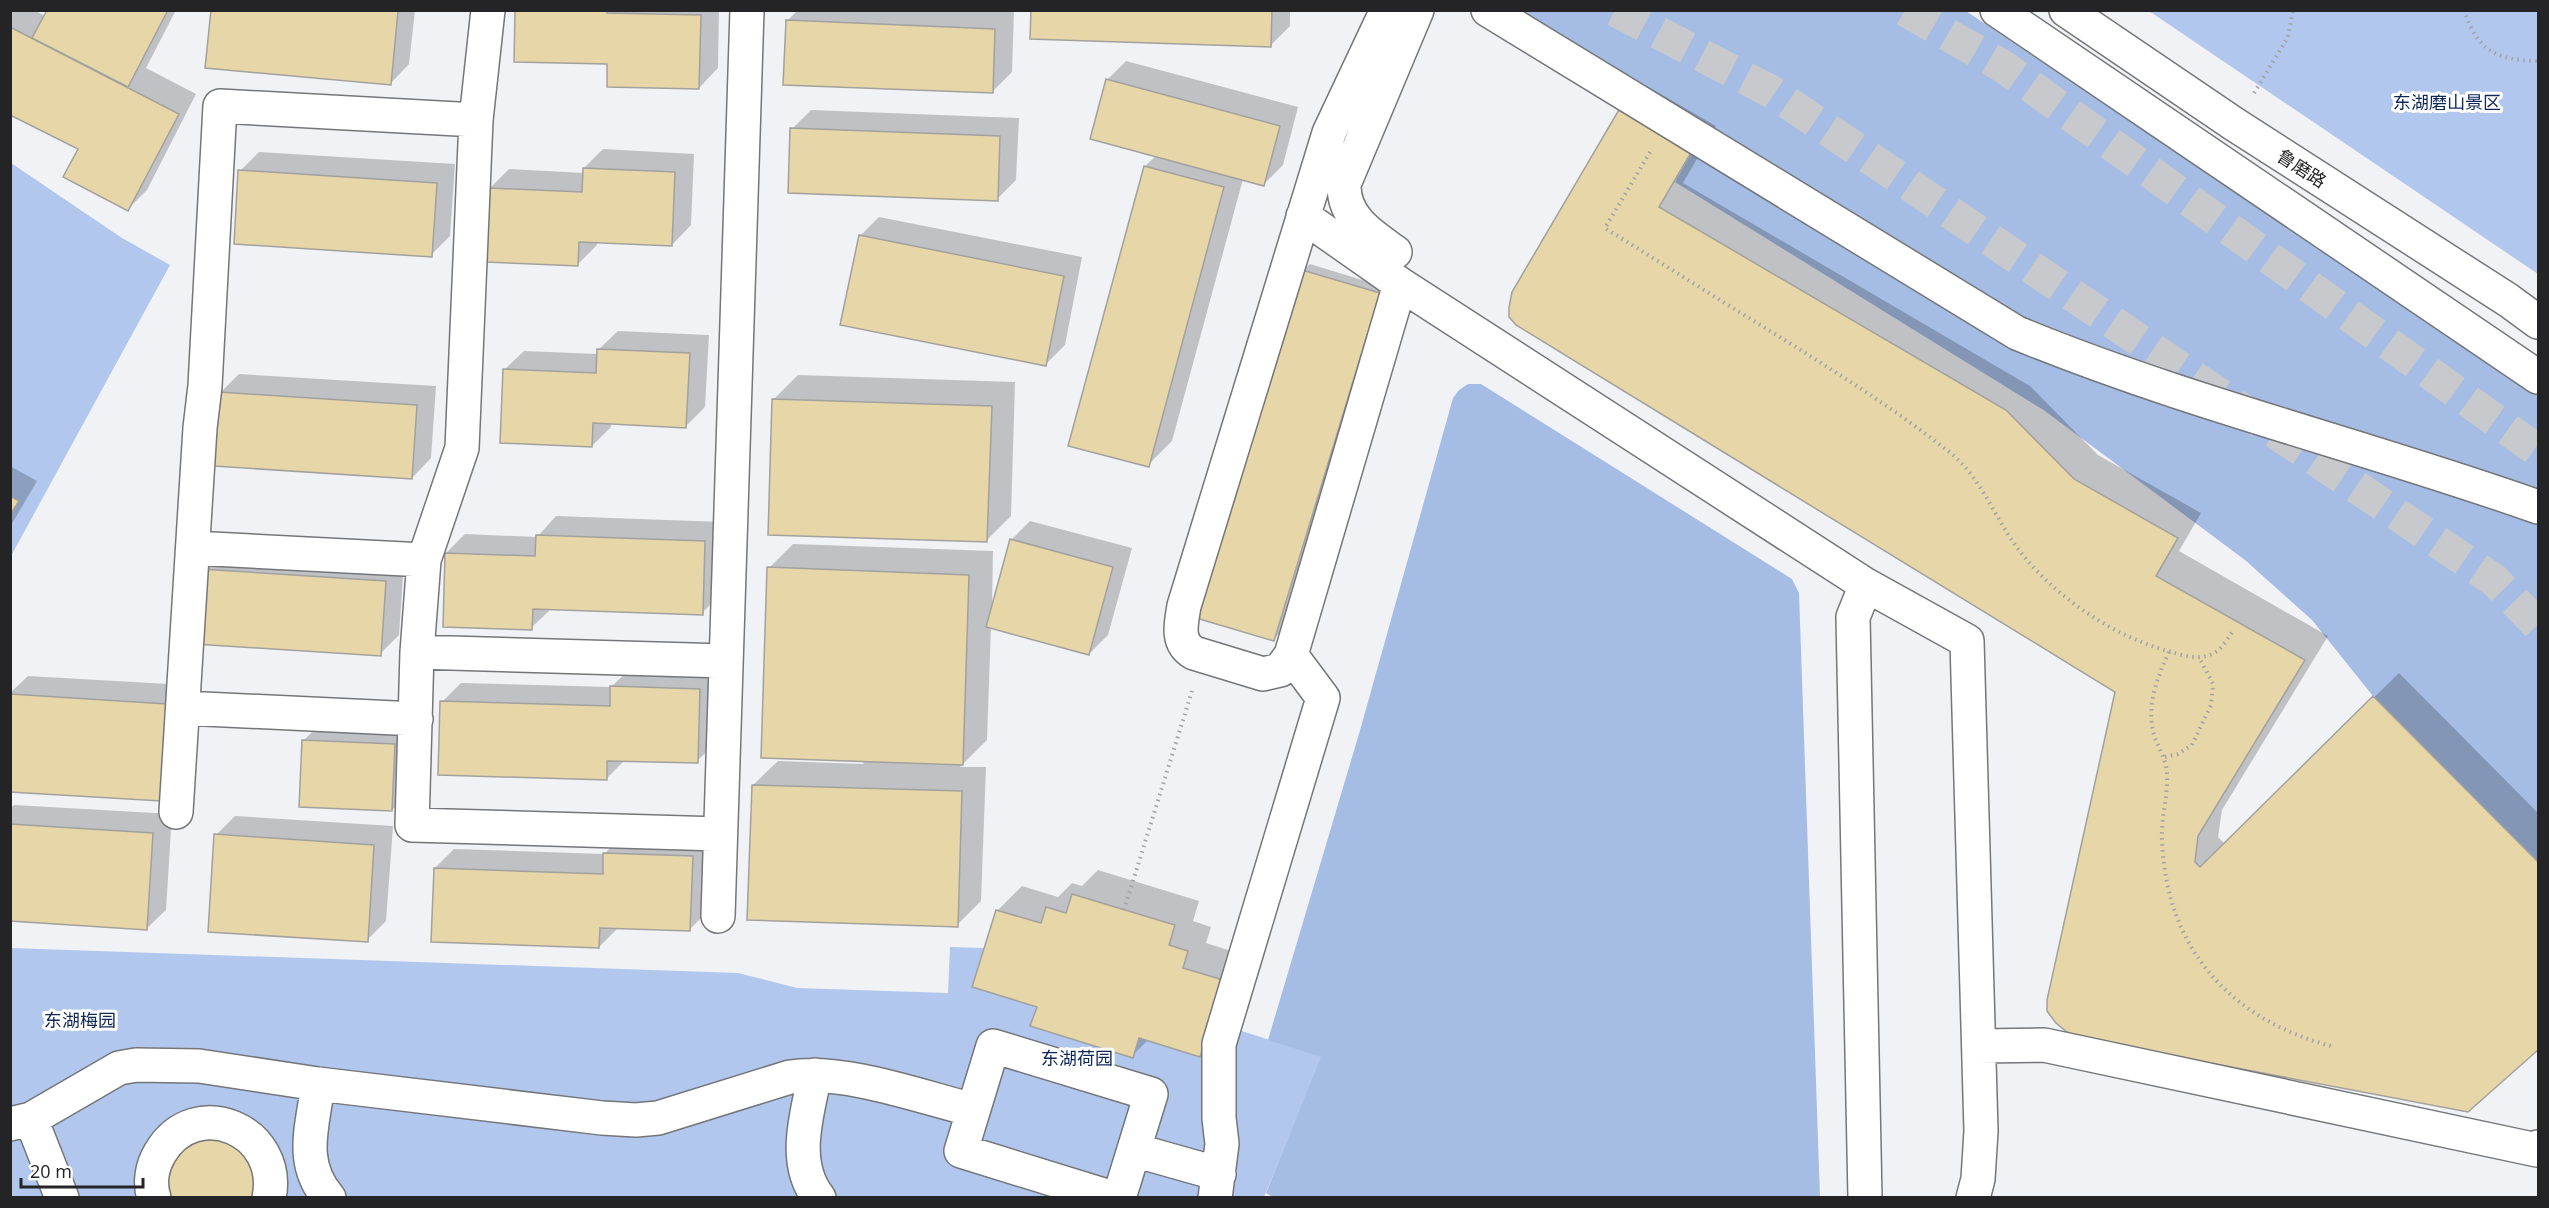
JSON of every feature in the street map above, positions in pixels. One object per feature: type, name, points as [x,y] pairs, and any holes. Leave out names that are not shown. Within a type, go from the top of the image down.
[{"type":"street","points":[[488,10],[476,120],[462,448],[424,560],[417,651],[412,825],[720,834]]},
{"type":"street","points":[[718,916],[747,10]]},
{"type":"street","points":[[1387,10],[1329,133],[1184,606],[1180,627],[1186,648],[1203,656],[1263,674],[1280,670],[1291,655],[1400,284]]},
{"type":"street","points":[[1395,252],[1363,229],[1355,219],[1347,204],[1344,184],[1417,10]]},
{"type":"street","points":[[1488,10],[2017,333],[2073,356],[2538,507]]},
{"type":"street","points":[[1997,10],[2538,377]]},
{"type":"street","name":"鲁磨路","points":[[2066,10],[2234,124],[2538,322]]},
{"type":"street","points":[[176,812],[206,374],[220,106],[476,120]]},
{"type":"street","points":[[1303,216],[1400,284],[1866,585],[1967,640],[1981,1131],[1978,1179],[1973,1197]]},
{"type":"street","points":[[193,548],[424,560]]},
{"type":"street","points":[[1865,1197],[1853,617],[1866,585]]},
{"type":"street","points":[[417,651],[726,661]]},
{"type":"street","points":[[1134,1150],[1217,1186],[1222,1144],[1218,1118],[1219,1044],[1323,698],[1291,655]]},
{"type":"street","points":[[183,708],[416,719]]},
{"type":"street","points":[[1979,1046],[2044,1045],[2525,1148],[2537,1150],[2538,1147]]},
{"type":"street","points":[[1113,1197],[961,1150],[993,1046],[1151,1094],[1119,1197]]},
{"type":"street","points":[[62,1197],[21,1121],[119,1068],[136,1065],[199,1066],[318,1084],[602,1118],[657,1118],[790,1077],[814,1075],[846,1078],[973,1110]]},
{"type":"street","points":[[814,1075],[803,1147],[803,1162],[814,1192],[819,1197]]},
{"type":"street","points":[[318,1084],[309,1145],[310,1160],[321,1188],[329,1197]]},
{"type":"street","points":[[154,1197],[153,1168],[164,1146],[182,1130],[206,1123],[231,1126],[252,1139],[266,1159],[270,1171],[269,1197]]},
{"type":"path","points":[[2234,124],[2288,37],[2293,10]]},
{"type":"path","points":[[2464,10],[2468,22],[2481,42],[2496,56],[2538,61]]},
{"type":"path","points":[[1668,120],[1605,228],[1858,387],[1950,452],[1978,483],[2022,554],[2044,578],[2077,605],[2133,640],[2169,652],[2199,657],[2215,653],[2233,631]]},
{"type":"path","points":[[2169,652],[2156,679],[2151,705],[2154,736],[2165,757],[2167,786],[2163,820],[2164,863],[2169,893],[2179,927],[2208,970],[2240,1003],[2280,1028],[2335,1047]]},
{"type":"path","points":[[1124,910],[1203,656]]},
{"type":"path","points":[[2165,757],[2178,754],[2192,745],[2211,705],[2213,684],[2199,657]]},
{"type":"green space","name":"东湖磨山景区","points":[[2149,11],[2538,11],[2538,274]]},
{"type":"green space","points":[[11,163],[122,238],[170,265],[11,556]]},
{"type":"green space","name":"东湖荷园","points":[[1072,894],[1175,925],[1170,945],[1188,951],[1183,968],[1223,980],[1211,1021],[1322,1057],[1264,1197],[11,1198],[11,948],[738,973],[797,988],[948,993],[950,947],[984,948],[996,910],[1041,923],[1046,907],[1066,913]]},
{"type":"shaded area","points":[[1513,11],[1966,11],[2538,394],[2538,862],[2373,696],[2312,620],[2245,560],[2045,411],[1675,182],[1708,124]]},
{"type":"shaded area","points":[[1468,384],[1481,384],[1792,579],[1799,593],[1820,1197],[1274,1198],[1266,1193],[1321,1057],[1268,1040],[1361,727],[1453,398]]},
{"type":"building","points":[[47,10],[168,10],[128,87],[32,38]]},
{"type":"building","points":[[211,10],[398,11],[391,85],[205,68]]},
{"type":"building","points":[[515,10],[608,10],[607,13],[701,15],[699,89],[607,87],[607,64],[514,62]]},
{"type":"building","points":[[1031,10],[1272,10],[1271,47],[1030,39]]},
{"type":"building","points":[[786,20],[995,29],[993,93],[783,85]]},
{"type":"building","points":[[10,27],[179,114],[128,211],[63,177],[78,149],[10,115]]},
{"type":"building","points":[[1106,79],[1280,126],[1264,186],[1090,139]]},
{"type":"building","points":[[1620,108],[1692,151],[1659,207],[2006,410],[2074,479],[2178,538],[2156,576],[2305,660],[2198,836],[2195,862],[2200,867],[2373,696],[2538,862],[2538,1050],[2468,1112],[2083,1039],[2067,1032],[2056,1023],[2047,1011],[2047,1000],[2115,692],[1516,325],[1509,317],[1512,292]]},
{"type":"building","points":[[790,128],[1000,136],[998,201],[788,193]]},
{"type":"building","points":[[1144,166],[1224,187],[1149,467],[1068,446]]},
{"type":"building","points":[[583,168],[675,172],[672,246],[579,242],[578,266],[486,262],[489,188],[582,192]]},
{"type":"building","points":[[238,170],[437,183],[432,257],[234,244]]},
{"type":"building","points":[[859,235],[1064,276],[1046,366],[840,325]]},
{"type":"building","points":[[1302,270],[1380,293],[1274,641],[1196,618]]},
{"type":"building","points":[[597,349],[690,353],[686,428],[593,423],[592,447],[500,443],[503,369],[596,373]]},
{"type":"building","points":[[219,392],[417,405],[412,479],[214,466]]},
{"type":"building","points":[[772,399],[992,406],[987,542],[768,535]]},
{"type":"building","points":[[10,496],[19,501],[10,515]]},
{"type":"building","points":[[536,535],[705,541],[703,615],[533,609],[532,630],[443,627],[445,553],[535,556]]},
{"type":"building","points":[[1010,539],[1113,567],[1089,655],[986,627]]},
{"type":"building","points":[[767,567],[969,575],[963,765],[761,758]]},
{"type":"building","points":[[200,569],[386,581],[381,656],[195,644]]},
{"type":"building","points":[[610,686],[700,689],[698,763],[607,761],[607,780],[438,775],[440,701],[610,706]]},
{"type":"building","points":[[10,694],[167,704],[161,801],[10,792]]},
{"type":"building","points":[[302,740],[395,744],[392,811],[299,807]]},
{"type":"building","points":[[752,785],[962,791],[958,927],[747,920]]},
{"type":"building","points":[[10,824],[153,833],[147,930],[10,921]]},
{"type":"building","points":[[214,834],[374,845],[368,942],[208,932]]},
{"type":"building","points":[[603,853],[693,856],[690,931],[600,928],[599,948],[431,942],[434,868],[603,874]]},
{"type":"building","points":[[1072,894],[1175,925],[1169,945],[1188,951],[1183,968],[1223,980],[1200,1057],[1139,1038],[1133,1058],[1030,1026],[1037,1007],[972,987],[996,910],[1041,923],[1046,907],[1066,913]]},
{"type":"building","points":[[239,1137],[262,1198],[160,1198],[176,1142]]},
{"type":"tunnel","points":[[1615,10],[1772,92],[2494,580],[2538,625]]},
{"type":"tunnel","points":[[1905,10],[2004,67],[2538,451]]},
{"type":"park label","name":"东湖梅园","points":[[80,1020]]}]
